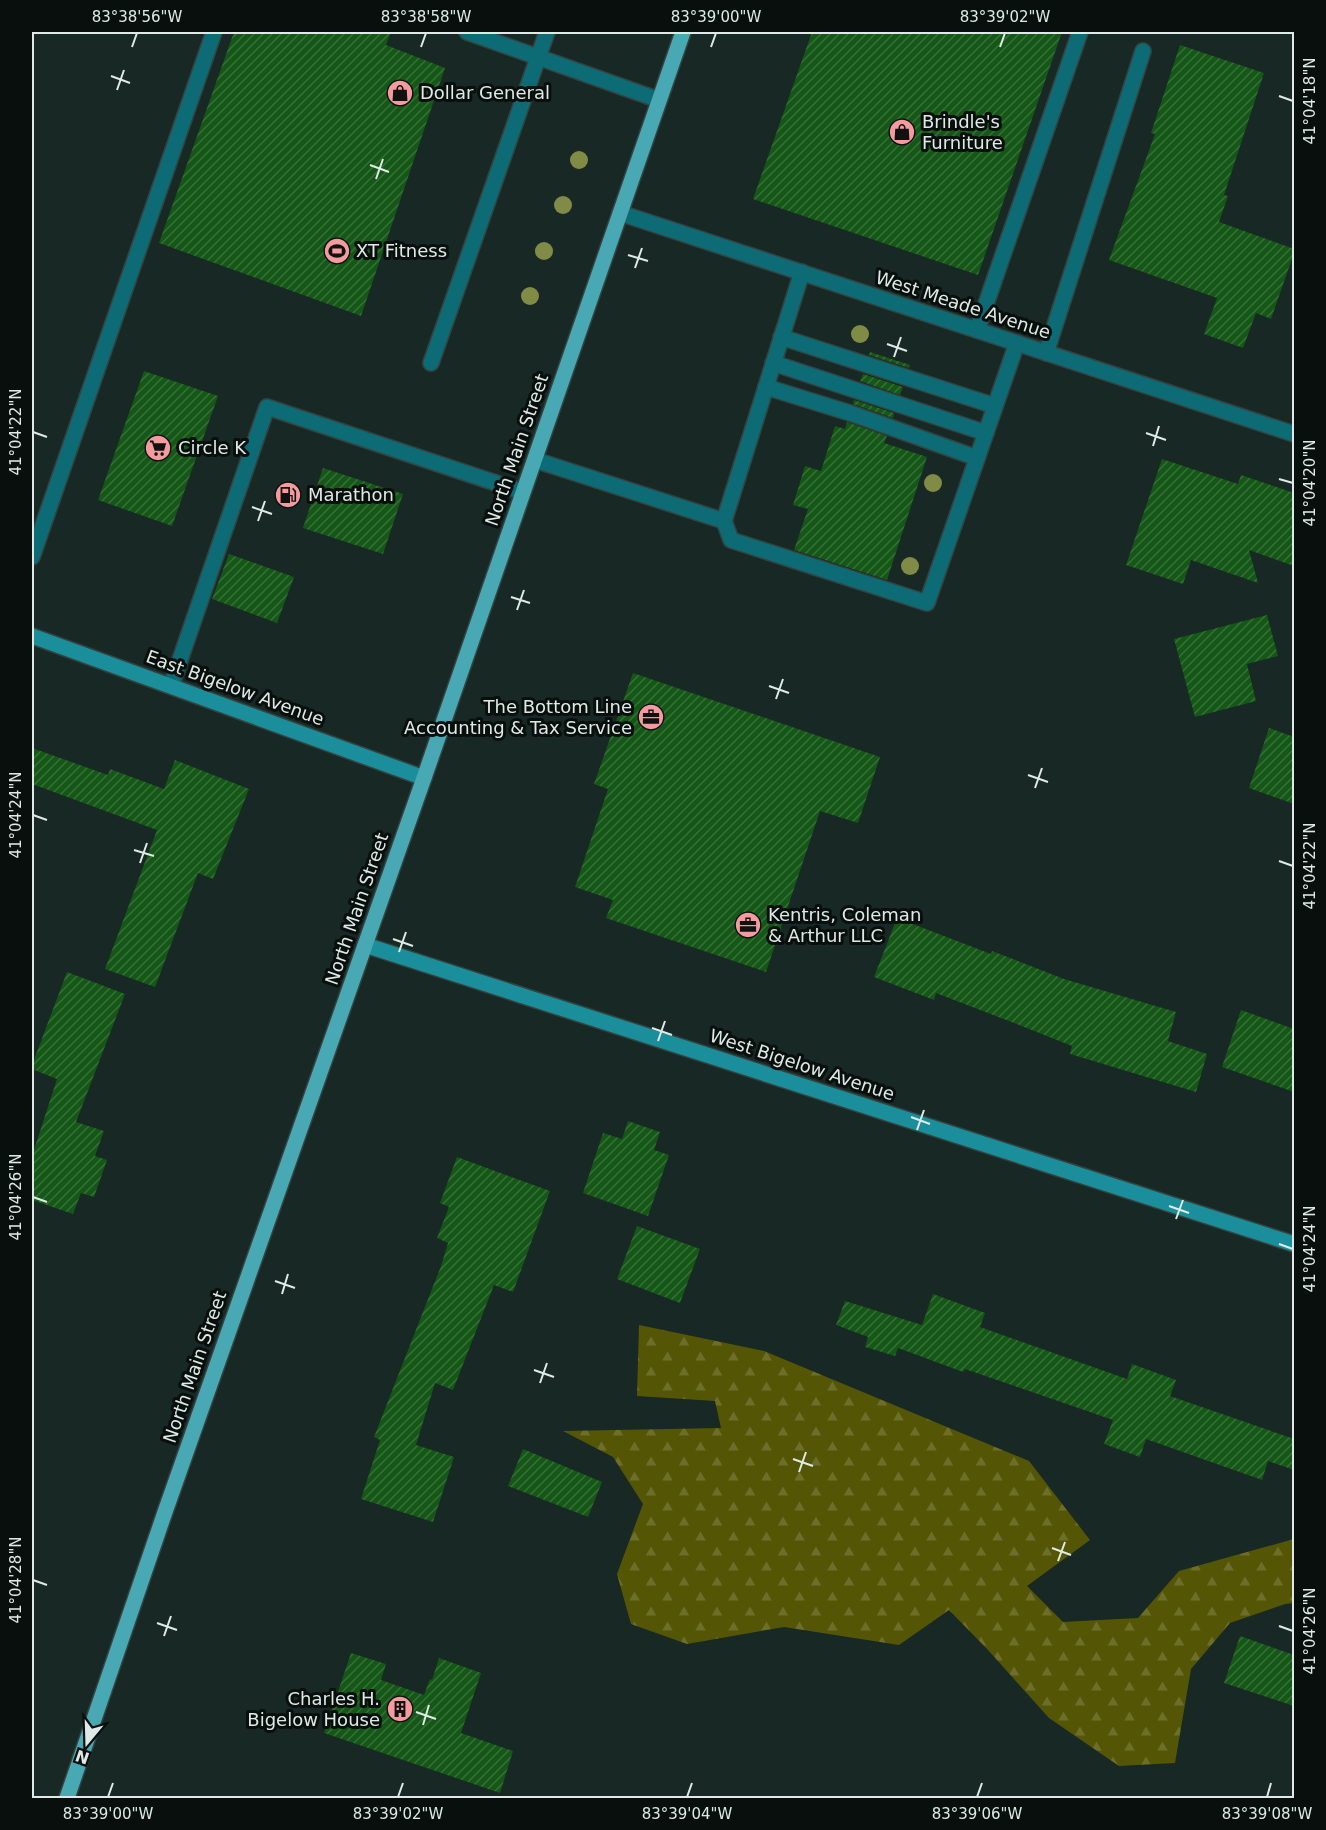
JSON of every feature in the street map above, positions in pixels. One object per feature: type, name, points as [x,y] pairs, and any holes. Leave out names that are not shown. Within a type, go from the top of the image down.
[{"type":"main road","name":"North Main Street","points":[[67,1798],[683,32]]},
{"type":"main road","name":"East Bigelow Avenue","points":[[32,636],[424,778]]},
{"type":"main road","name":"West Bigelow Avenue","points":[[365,945],[1294,1244]]},
{"type":"street","points":[[32,557],[214,32]]},
{"type":"street","points":[[467,32],[659,100]]},
{"type":"street","points":[[431,363],[547,32]]},
{"type":"street","points":[[977,330],[1080,32]]},
{"type":"street","points":[[1046,353],[1143,51]]},
{"type":"street","name":"West Meade Avenue","points":[[620,213],[1294,434]]},
{"type":"street","points":[[802,272],[724,521],[731,540],[927,603],[1017,343]]},
{"type":"street","points":[[781,337],[995,406]]},
{"type":"street","points":[[773,363],[986,433]]},
{"type":"street","points":[[766,387],[850,413],[977,458]]},
{"type":"street","points":[[171,686],[267,407],[523,492]]},
{"type":"street","points":[[535,460],[724,521]]},
{"type":"green space","points":[[639,1325],[764,1351],[1029,1461],[1090,1540],[1027,1586],[1063,1622],[1138,1618],[1179,1571],[1294,1539],[1294,1603],[1230,1623],[1191,1669],[1175,1763],[1119,1766],[1049,1718],[949,1610],[899,1645],[784,1627],[687,1644],[631,1624],[617,1574],[643,1504],[613,1457],[563,1431],[721,1428],[715,1401],[637,1396]]},
{"type":"building","points":[[234,32],[391,32],[386,45],[445,68],[361,316],[159,243]]},
{"type":"building","name":"Brindle's Furniture","points":[[812,32],[1062,32],[978,275],[753,199]]},
{"type":"building","points":[[1180,45],[1264,73],[1224,195],[1228,196],[1219,222],[1294,249],[1294,253],[1271,319],[1256,313],[1243,348],[1204,334],[1217,298],[1109,260],[1155,134],[1151,133]]},
{"type":"building","points":[[870,352],[910,365],[909,368],[869,355]]},
{"type":"building","name":"Circle K","points":[[144,371],[218,396],[172,526],[98,500]]},
{"type":"building","points":[[863,374],[903,387],[900,395],[860,381]]},
{"type":"building","points":[[854,400],[894,413],[893,418],[853,404]]},
{"type":"building","points":[[847,422],[887,436],[884,443],[927,457],[887,580],[794,550],[808,509],[793,505],[805,466],[821,471],[835,426],[845,429]]},
{"type":"building","points":[[1162,459],[1238,484],[1241,475],[1294,493],[1294,566],[1249,550],[1258,583],[1191,560],[1183,584],[1126,565]]},
{"type":"building","points":[[323,468],[403,494],[383,554],[303,528]]},
{"type":"building","points":[[229,554],[294,577],[277,623],[212,599]]},
{"type":"building","points":[[1267,615],[1278,656],[1247,664],[1256,701],[1195,717],[1174,639]]},
{"type":"building","points":[[633,673],[880,757],[858,823],[820,811],[766,972],[606,918],[613,900],[575,887],[608,789],[594,784]]},
{"type":"building","points":[[1269,728],[1294,737],[1294,804],[1249,788]]},
{"type":"building","points":[[32,748],[108,775],[110,769],[164,789],[175,760],[249,789],[213,879],[198,873],[155,987],[105,969],[157,830],[32,784]]},
{"type":"building","points":[[897,918],[1064,979],[1176,1012],[1168,1041],[1207,1054],[1196,1092],[1070,1054],[1072,1046],[1019,1025],[936,993],[934,1000],[874,977]]},
{"type":"building","points":[[67,972],[125,994],[76,1122],[104,1131],[95,1156],[107,1160],[94,1197],[81,1193],[73,1214],[32,1200],[32,1156],[57,1079],[32,1069],[32,1065]]},
{"type":"building","points":[[1241,1010],[1294,1029],[1294,1092],[1222,1067]]},
{"type":"building","points":[[628,1121],[660,1132],[654,1150],[669,1155],[648,1216],[583,1193],[603,1133],[622,1139]]},
{"type":"building","points":[[457,1157],[550,1191],[513,1292],[494,1285],[453,1390],[435,1383],[416,1445],[454,1457],[433,1522],[361,1499],[380,1440],[374,1437],[448,1243],[437,1238],[449,1207],[440,1203]]},
{"type":"building","points":[[637,1226],[700,1249],[680,1303],[617,1279]]},
{"type":"building","points":[[933,1294],[985,1313],[980,1327],[1127,1379],[1132,1364],[1176,1380],[1170,1396],[1294,1439],[1294,1470],[1268,1461],[1262,1480],[1146,1439],[1140,1457],[1104,1444],[1113,1420],[965,1369],[963,1372],[898,1348],[895,1356],[865,1347],[868,1337],[836,1325],[845,1301],[922,1325]]},
{"type":"building","points":[[523,1449],[602,1482],[588,1517],[508,1486]]},
{"type":"building","points":[[1240,1636],[1294,1655],[1294,1706],[1224,1683]]},
{"type":"building","name":"Charles H. Bigelow House","points":[[351,1653],[386,1664],[381,1680],[424,1695],[439,1658],[481,1673],[461,1733],[513,1751],[500,1793],[324,1733]]},
{"type":"place","name":"Dollar General","points":[[400,93]]},
{"type":"place","name":"Brindle's Furniture","points":[[902,132]]},
{"type":"place","name":"XT Fitness","points":[[337,251]]},
{"type":"place","name":"Circle K","points":[[158,448]]},
{"type":"place","name":"Marathon","points":[[288,495]]},
{"type":"place","name":"The Bottom Line Accounting & Tax Service","points":[[651,717]]},
{"type":"place","name":"Kentris, Coleman & Arthur LLC","points":[[748,925]]},
{"type":"place","name":"Charles H. Bigelow House","points":[[400,1709]]}]
